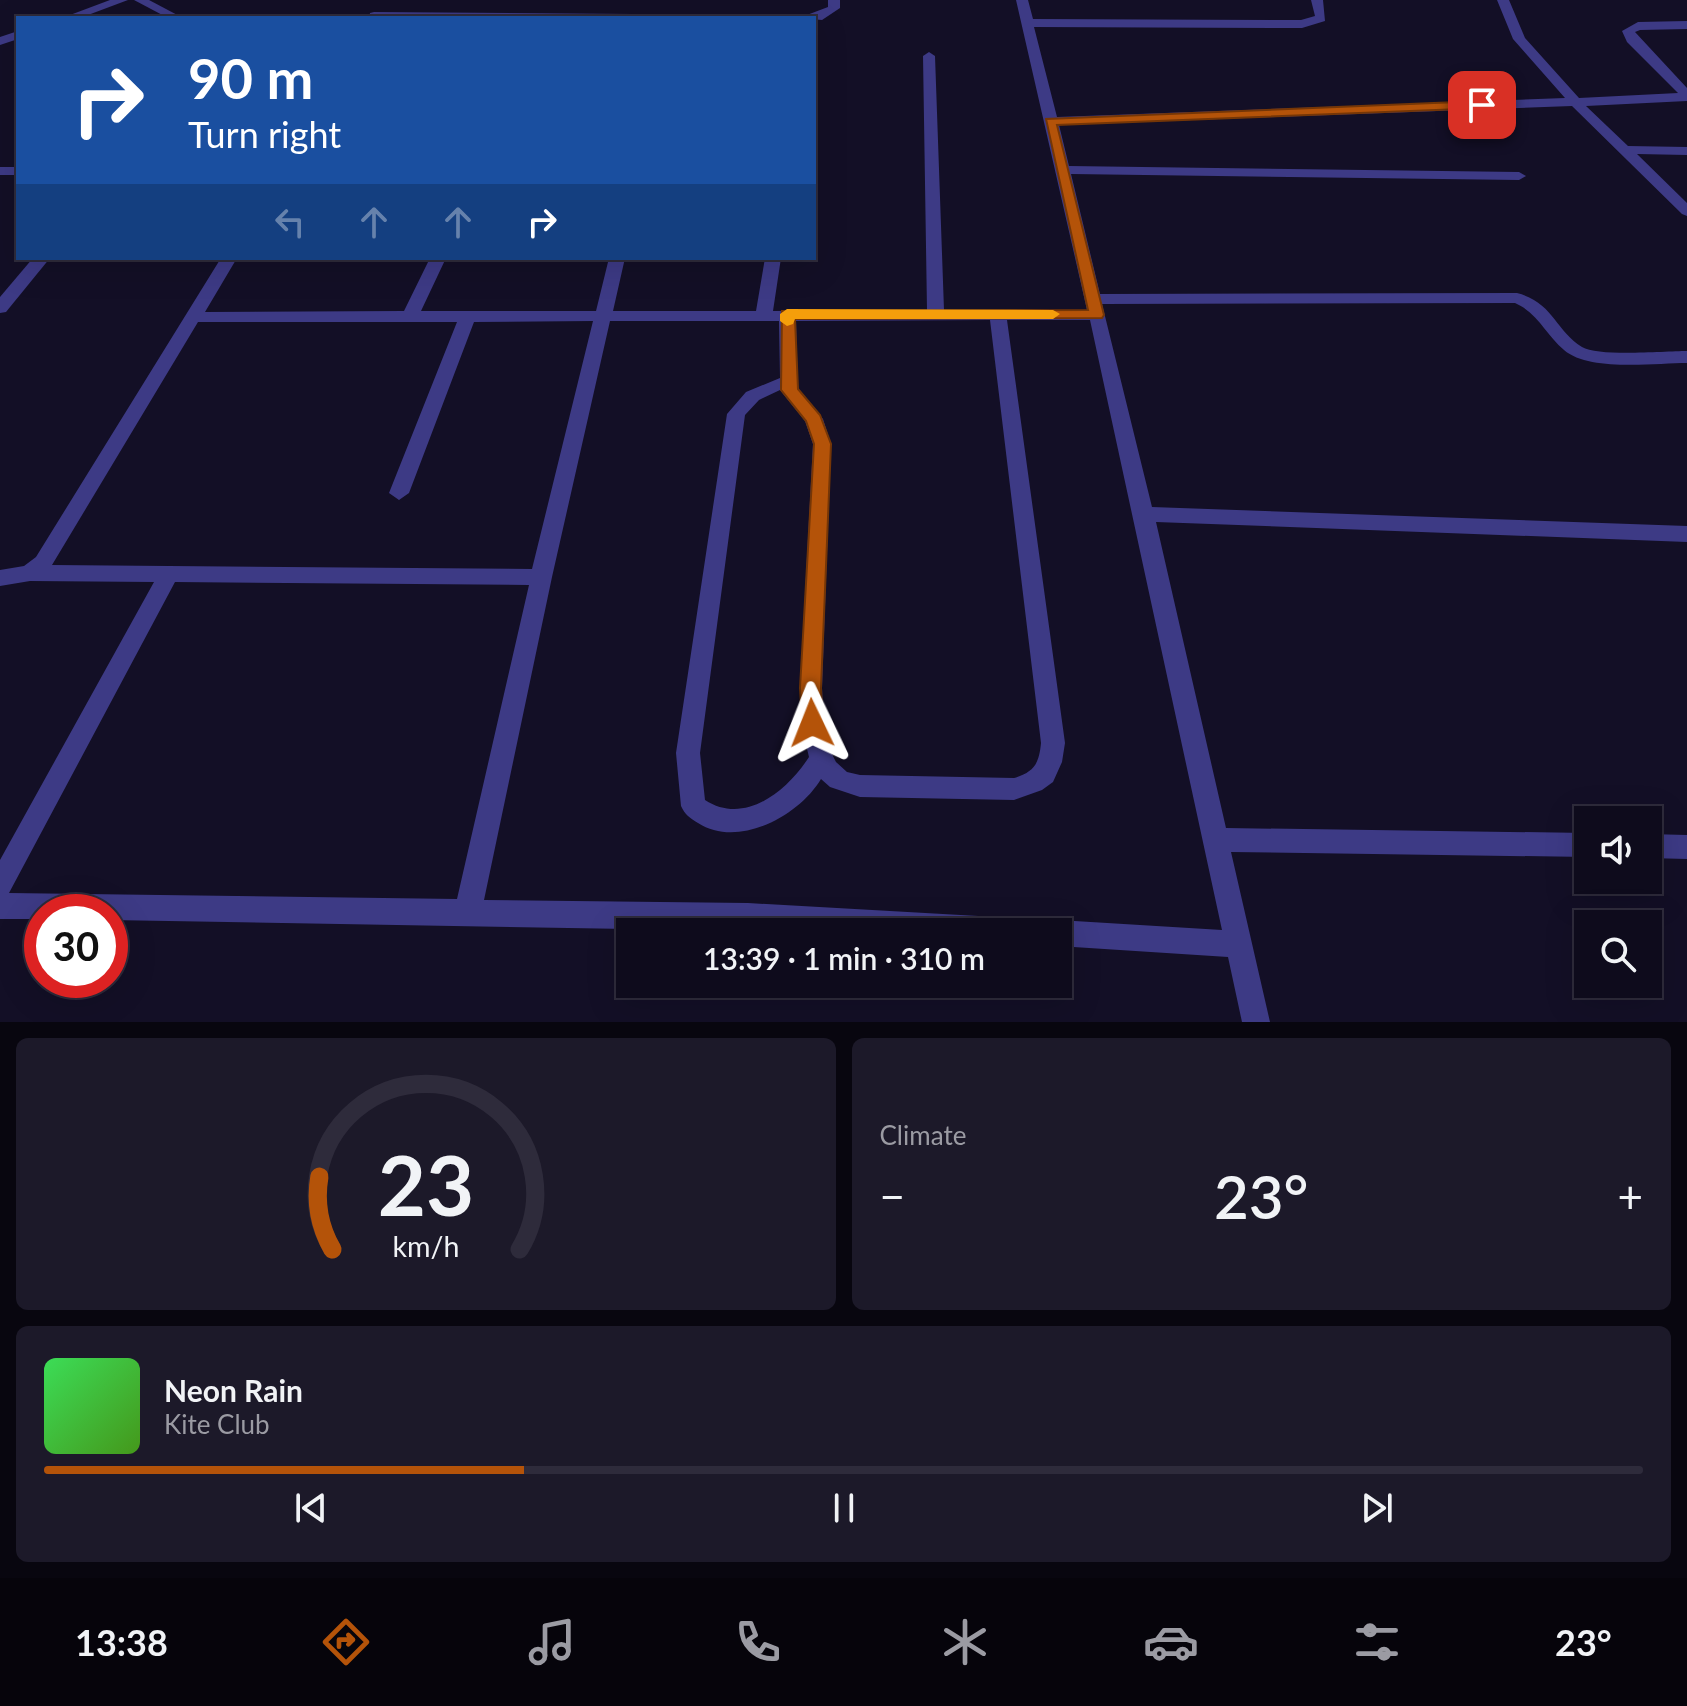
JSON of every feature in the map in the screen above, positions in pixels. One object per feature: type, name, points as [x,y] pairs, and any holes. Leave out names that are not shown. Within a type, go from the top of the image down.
[{"type":"street","points":[[74,16],[122,0]]},
{"type":"street","points":[[140,0],[173,16]]},
{"type":"street","points":[[816,17],[834,8],[834,0]]},
{"type":"street","points":[[1022,0],[1144,514],[1256,1022]]},
{"type":"street","points":[[1026,23],[1302,24],[1321,18],[1317,0]]},
{"type":"street","points":[[1503,0],[1519,39],[1575,102],[1687,211]]},
{"type":"street","points":[[1687,25],[1638,26],[1628,31],[1631,39],[1687,96]]},
{"type":"street","points":[[929,56],[936,315]]},
{"type":"street","points":[[1050,121],[1687,96]]},
{"type":"street","points":[[1624,150],[1687,151]]},
{"type":"street","points":[[1062,170],[1519,176]]},
{"type":"street","points":[[0,308],[40,260]]},
{"type":"street","points":[[30,573],[51,552],[228,260]]},
{"type":"street","points":[[410,316],[437,260]]},
{"type":"street","points":[[468,911],[541,577],[617,260]]},
{"type":"street","points":[[764,314],[773,260]]},
{"type":"street","points":[[193,317],[936,315],[1094,307],[1517,298],[1539,307],[1567,345],[1579,354],[1590,357],[1687,357]]},
{"type":"street","points":[[787,314],[789,390],[814,419],[822,444],[811,688],[812,723],[821,758],[837,779],[860,786],[1014,789],[1039,781],[1052,766],[1053,743],[998,314]]},
{"type":"street","points":[[399,493],[468,316]]},
{"type":"street","points":[[788,382],[760,390],[745,399],[736,414],[688,753],[693,806],[716,821],[747,820],[779,805],[805,784],[821,758]]},
{"type":"street","points":[[1144,514],[1687,534]]},
{"type":"street","points":[[0,578],[30,573],[541,577]]},
{"type":"street","points":[[0,885],[168,575]]},
{"type":"street","points":[[1214,840],[1574,845]]},
{"type":"street","points":[[1662,846],[1687,847]]},
{"type":"street","points":[[0,906],[784,918]]},
{"type":"street","points":[[1072,934],[1238,944]]},
{"type":"slow traffic","points":[[787,321],[787,314],[1053,314]]},
{"type":"route","points":[[812,723],[822,444],[814,419],[789,390],[787,314],[1097,315],[1050,121],[1482,105]]}]
